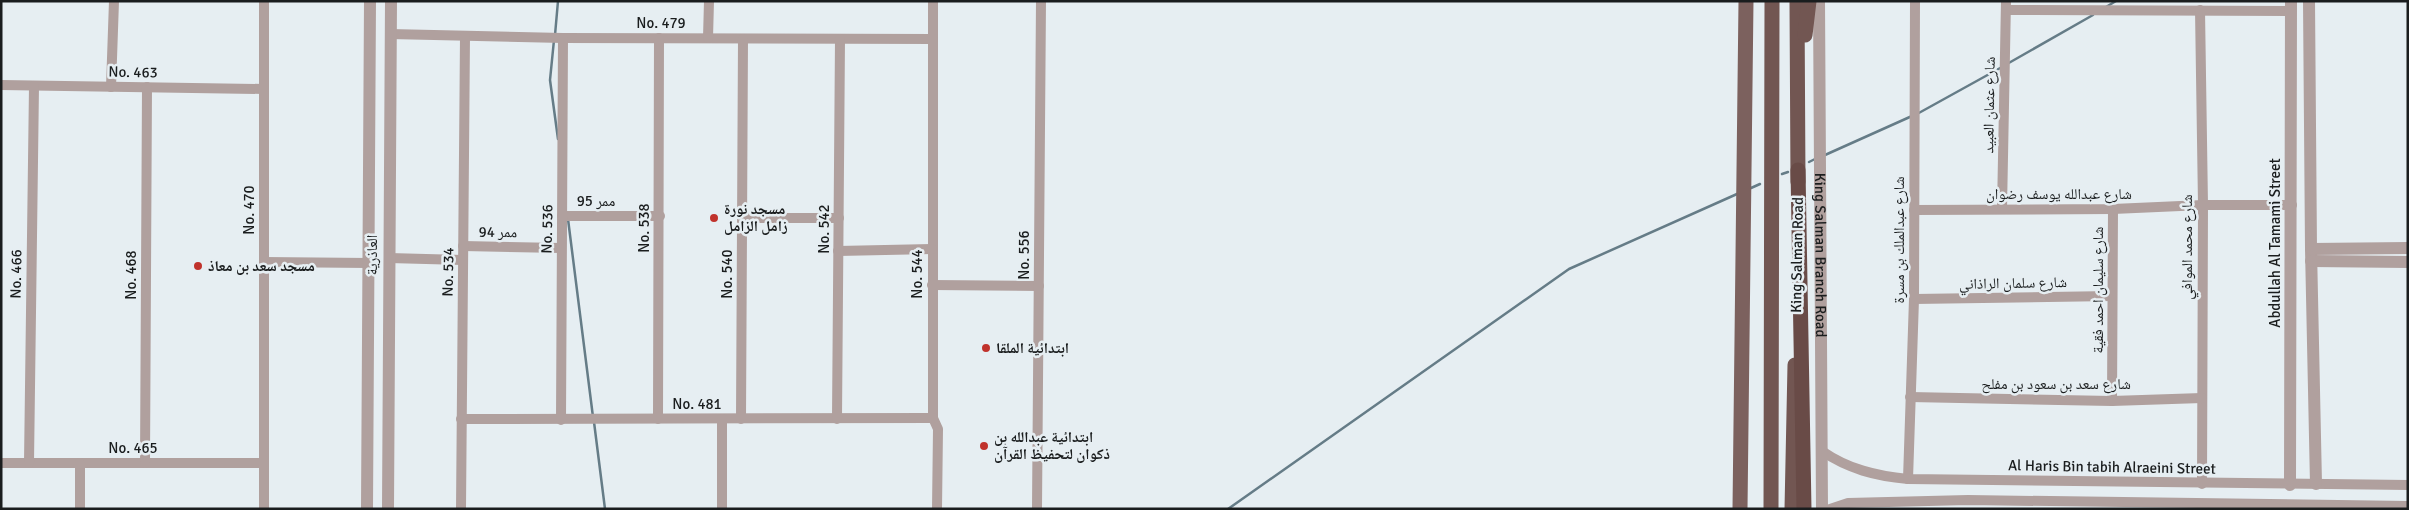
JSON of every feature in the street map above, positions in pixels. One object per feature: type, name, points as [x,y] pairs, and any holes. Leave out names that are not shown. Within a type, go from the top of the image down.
[{"type":"highway","name":"King Salman Road","points":[[1771,509],[1772,1]]},
{"type":"highway","name":"King Salman Road","points":[[1792,509],[1798,170],[1797,1]]},
{"type":"highway","points":[[1797,106],[1809,1]]},
{"type":"highway","points":[[1798,170],[1804,509]]},
{"type":"highway","points":[[1765,509],[1771,478]]},
{"type":"main road","points":[[1740,509],[1746,1]]},
{"type":"street","points":[[111,87],[114,1]]},
{"type":"street","name":"No. 470","points":[[264,1],[264,509]]},
{"type":"street","name":"العاذرية","points":[[367,509],[370,1]]},
{"type":"street","name":"العاذرية","points":[[388,509],[391,1]]},
{"type":"street","points":[[708,38],[709,1]]},
{"type":"street","name":"No. 544","points":[[933,1],[933,418],[938,429],[937,509]]},
{"type":"street","name":"No. 556","points":[[1037,509],[1041,1]]},
{"type":"street","name":"King Salman Branch Road","points":[[1819,1],[1822,509]]},
{"type":"street","name":"شارع عبدالملك بن مسرة","points":[[1908,479],[1914,299],[1915,1]]},
{"type":"street","points":[[2309,1],[2311,255],[2316,484]]},
{"type":"street","points":[[2006,6],[2102,5],[2200,10],[2291,6]]},
{"type":"street","name":"شارع عثمان العبيد","points":[[2002,209],[2006,6]]},
{"type":"street","name":"Abdullah Al Tamami Street","points":[[2290,484],[2291,6]]},
{"type":"street","name":"شارع محمد الموافي","points":[[2200,10],[2203,205],[2202,484]]},
{"type":"street","name":"No. 479","points":[[390,34],[563,38],[933,39]]},
{"type":"street","name":"No. 534","points":[[460,509],[465,36]]},
{"type":"street","name":"No. 536","points":[[562,420],[563,38]]},
{"type":"street","name":"No. 538","points":[[658,419],[659,38]]},
{"type":"street","name":"No. 540","points":[[741,419],[743,39]]},
{"type":"street","name":"No. 542","points":[[837,420],[840,39]]},
{"type":"street","name":"No. 463","points":[[1,85],[264,89]]},
{"type":"street","name":"No. 466","points":[[29,463],[34,86]]},
{"type":"street","name":"No. 468","points":[[145,463],[147,87]]},
{"type":"street","points":[[370,146],[389,148]]},
{"type":"street","name":"شارع عبدالله يوسف رضوان","points":[[1914,210],[2113,209],[2203,205],[2292,205]]},
{"type":"street","name":"شارع سليمان احمد فقية","points":[[2112,401],[2113,209]]},
{"type":"street","name":"ممر 95","points":[[562,216],[660,216]]},
{"type":"street","points":[[742,218],[839,218]]},
{"type":"street","name":"ممر 94","points":[[463,246],[561,248]]},
{"type":"street","points":[[2311,255],[2408,248]]},
{"type":"street","points":[[838,251],[932,249]]},
{"type":"street","points":[[2311,255],[2408,262]]},
{"type":"street","points":[[389,258],[463,260]]},
{"type":"street","points":[[264,262],[369,263]]},
{"type":"street","points":[[932,285],[1039,286]]},
{"type":"street","name":"شارع سلمان الراذاني","points":[[1914,299],[2112,296]]},
{"type":"street","name":"شارع سعد بن سعود بن مفلح","points":[[1910,398],[2112,401],[2202,398]]},
{"type":"street","name":"No. 481","points":[[461,419],[837,420],[933,418]]},
{"type":"street","points":[[722,419],[722,509]]},
{"type":"street","name":"Al Haris Bin tabih Alraeini Street","points":[[1822,451],[1835,460],[1874,475],[1908,479],[2408,485]]},
{"type":"street","name":"No. 465","points":[[1,463],[264,463]]},
{"type":"street","points":[[80,463],[80,509]]},
{"type":"street","points":[[1830,509],[1848,503],[2408,506]]},
{"type":"waterway","points":[[555,35],[558,1]]},
{"type":"waterway","points":[[2106,7],[2116,1]]},
{"type":"waterway","points":[[2007,64],[2093,15]]},
{"type":"waterway","points":[[554,40],[550,80],[558,139]]},
{"type":"waterway","points":[[1917,114],[2002,67]]},
{"type":"waterway","points":[[1825,155],[1912,116]]},
{"type":"waterway","points":[[1809,162],[1815,159]]},
{"type":"waterway","points":[[1782,174],[1788,172]]},
{"type":"waterway","points":[[1751,188],[1760,184]]},
{"type":"waterway","points":[[1228,509],[1569,269],[1737,194]]},
{"type":"waterway","points":[[568,219],[593,417]]},
{"type":"waterway","points":[[594,422],[605,509]]},
{"type":"place","name":"مسجد نورة زامل الزامل","points":[[714,218]]},
{"type":"place","name":"مسجد سعد بن معاذ","points":[[198,266]]},
{"type":"place","name":"ابتدائية الملقا","points":[[986,348]]},
{"type":"place","name":"ابتدائية عبدالله بن ذكوان لتحفيظ القرآن","points":[[984,446]]}]
